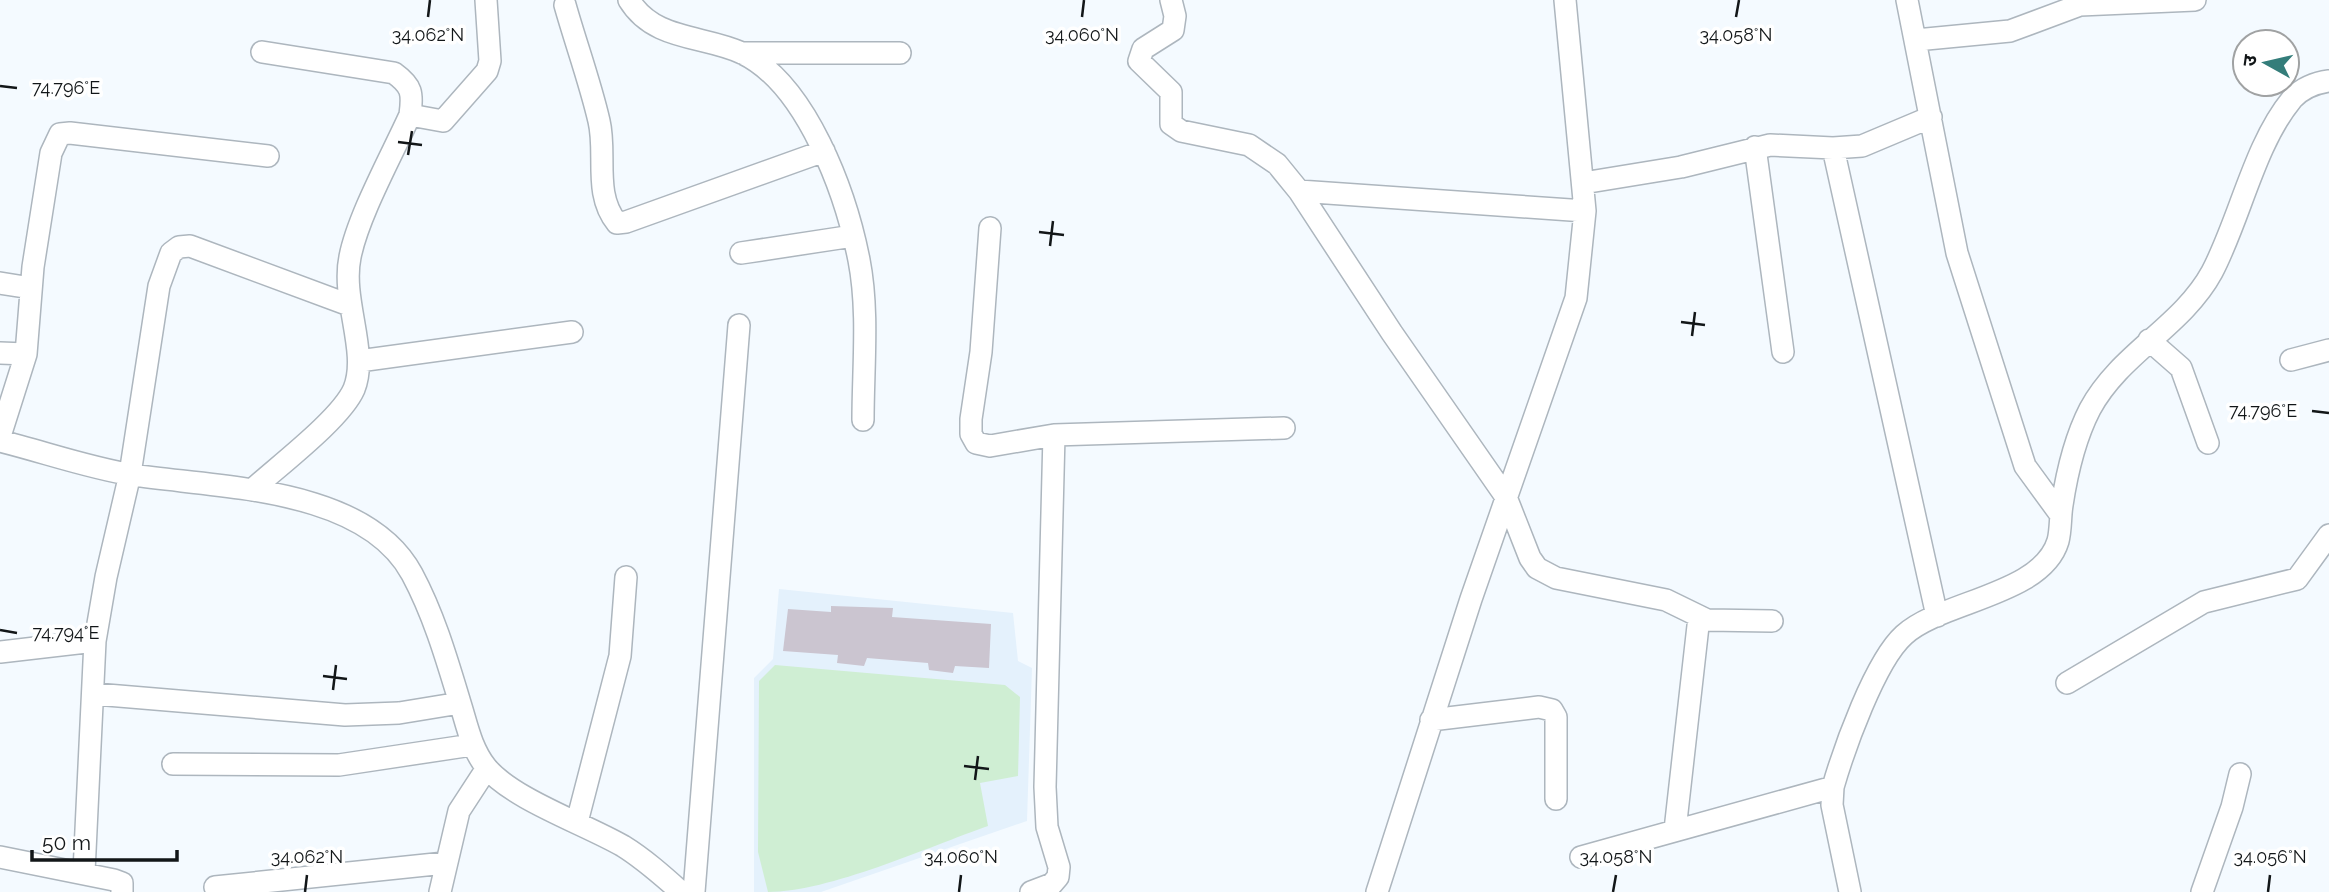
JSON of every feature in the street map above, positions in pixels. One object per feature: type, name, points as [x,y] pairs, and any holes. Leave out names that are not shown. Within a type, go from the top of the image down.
[{"type":"street","points":[[410,115],[443,121],[484,78],[490,61],[486,0]]},
{"type":"street","points":[[629,0],[646,20],[661,29],[742,53],[900,53]]},
{"type":"street","points":[[1171,0],[1175,16],[1173,30],[1143,49],[1139,61],[1171,92],[1171,124],[1181,131],[1256,148],[1277,164],[1299,191],[1392,333],[1506,497],[1530,558],[1546,574],[1666,600],[1715,622],[1772,621]]},
{"type":"street","points":[[1377,892],[1430,720],[1576,298],[1585,211],[1565,0]]},
{"type":"street","points":[[1907,0],[1957,253],[2025,466],[2060,514]]},
{"type":"street","points":[[1916,40],[2010,31],[2080,5],[2195,0]]},
{"type":"street","points":[[565,5],[599,121],[602,179],[612,216],[617,223],[824,151]]},
{"type":"street","points":[[252,490],[349,398],[355,386],[359,361],[349,305],[350,258],[357,235],[410,115],[413,95],[408,83],[394,73],[262,52]]},
{"type":"street","points":[[742,53],[788,91],[824,151],[853,236],[862,287],[863,420]]},
{"type":"street","points":[[1850,892],[1832,805],[1833,787],[1885,657],[1913,627],[2013,584],[2051,557],[2058,540],[2060,514],[2071,461],[2090,410],[2117,368],[2176,317],[2212,272],[2256,165],[2292,99],[2308,86],[2329,81]]},
{"type":"street","points":[[1583,183],[1681,167],[1755,147],[1785,144],[1850,148],[1879,141],[1931,117]]},
{"type":"street","points":[[268,156],[70,133],[60,135],[51,153],[31,288],[26,354],[0,438],[130,474],[252,490],[310,504],[353,519],[387,543],[411,572],[430,610],[472,745],[487,768],[518,792],[623,846],[681,891]]},
{"type":"street","points":[[1755,147],[1783,352]]},
{"type":"street","points":[[1833,148],[1937,617]]},
{"type":"street","points":[[1299,191],[1585,211]]},
{"type":"street","points":[[990,228],[981,352],[971,434],[976,443],[990,446],[1054,435],[1284,428]]},
{"type":"street","points":[[741,253],[853,236]]},
{"type":"street","points":[[84,872],[96,641],[106,577],[130,474],[159,286],[171,253],[179,247],[205,250],[349,305]]},
{"type":"street","points":[[0,283],[31,288]]},
{"type":"street","points":[[681,891],[739,325]]},
{"type":"street","points":[[359,361],[572,332]]},
{"type":"street","points":[[2150,340],[2181,368],[2208,443]]},
{"type":"street","points":[[2291,360],[2329,350]]},
{"type":"street","points":[[0,352],[26,354]]},
{"type":"street","points":[[1031,892],[1052,884],[1058,877],[1059,867],[1047,827],[1045,787],[1054,435]]},
{"type":"street","points":[[2067,683],[2204,602],[2297,579],[2329,536]]},
{"type":"street","points":[[577,822],[620,656],[626,577]]},
{"type":"street","points":[[1675,830],[1699,617]]},
{"type":"street","points":[[0,652],[96,641]]},
{"type":"street","points":[[95,694],[345,715],[399,713],[460,703]]},
{"type":"street","points":[[1430,720],[1539,707],[1552,710],[1556,717],[1556,799]]},
{"type":"street","points":[[173,764],[339,765],[472,745]]},
{"type":"street","points":[[440,892],[459,811],[487,768]]},
{"type":"street","points":[[2202,892],[2232,807],[2240,774]]},
{"type":"street","points":[[1581,857],[1833,787]]},
{"type":"street","points":[[0,857],[84,872],[122,883],[122,892]]},
{"type":"street","points":[[215,887],[445,863]]},
{"type":"shaded area","points":[[779,589],[1013,613],[1018,661],[1032,668],[1027,821],[821,892],[754,892],[754,678],[773,659]]},
{"type":"green space","points":[[775,665],[1005,685],[1020,697],[1018,776],[980,783],[988,826],[849,877],[793,890],[768,892],[758,852],[759,681]]},
{"type":"building","points":[[831,606],[893,608],[892,617],[991,624],[989,668],[955,666],[953,673],[929,670],[928,663],[867,658],[864,666],[837,663],[838,655],[783,651],[788,609],[831,612]]}]
